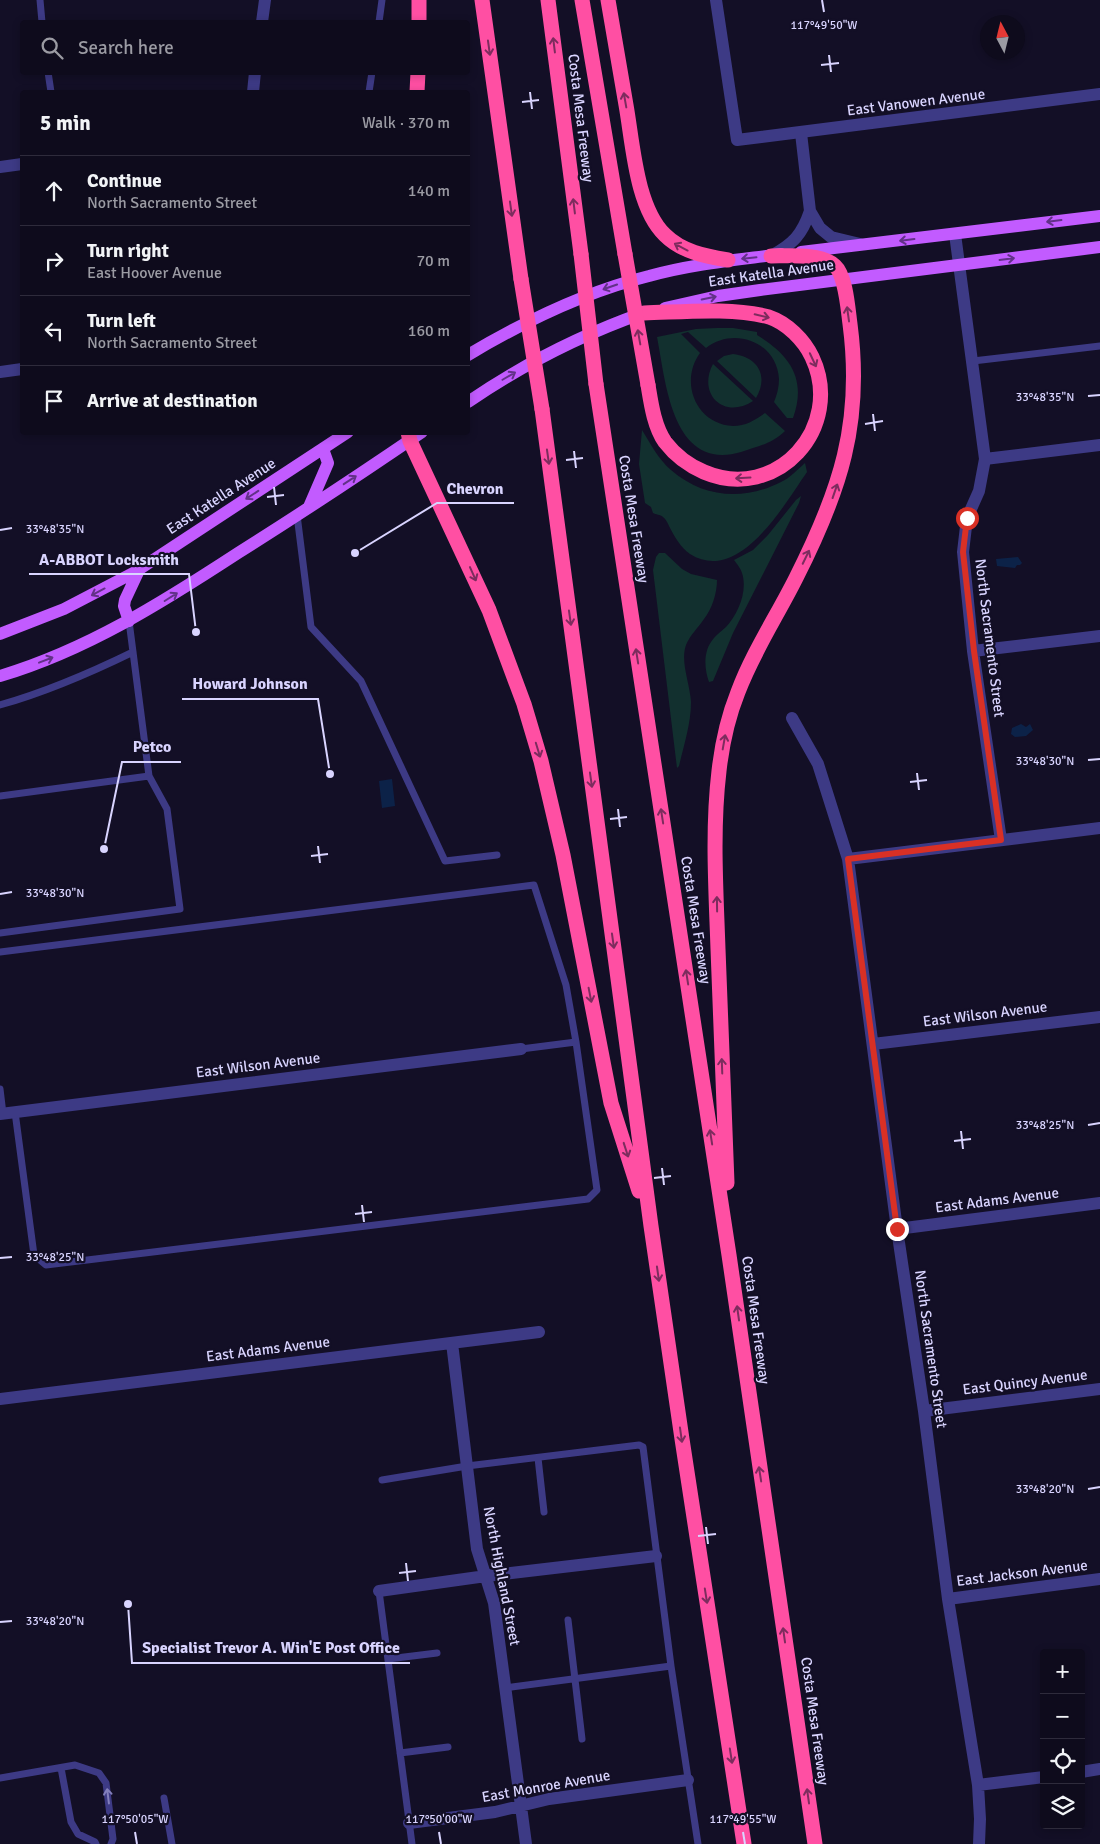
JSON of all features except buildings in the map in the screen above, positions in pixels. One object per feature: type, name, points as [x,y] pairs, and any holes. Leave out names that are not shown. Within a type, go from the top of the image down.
[{"type":"highway","points":[[419,0],[419,20]]},
{"type":"highway","points":[[482,0],[521,279],[542,409],[651,1226],[744,1844]]},
{"type":"highway","name":"Costa Mesa Freeway","points":[[548,0],[596,384],[729,1255],[815,1844]]},
{"type":"highway","points":[[582,0],[648,385],[656,420],[666,442],[693,467],[726,478],[744,479],[760,476],[785,465],[798,454],[812,430],[820,400],[821,385],[818,370],[810,352],[799,338],[782,323],[749,313],[644,313]]},
{"type":"highway","points":[[608,0],[639,180],[653,219],[664,234],[676,245],[691,252],[728,260]]},
{"type":"highway","points":[[416,90],[418,75]]},
{"type":"highway","points":[[729,1255],[715,842],[719,772],[726,730],[738,692],[816,536],[834,495],[844,462],[850,432],[854,370],[853,350],[842,279],[835,265],[827,260],[814,257],[771,256]]},
{"type":"highway","points":[[414,435],[489,610],[524,704],[539,753],[563,855],[611,1103],[651,1226]]},
{"type":"main road","name":"East Katella Avenue","points":[[470,354],[535,318],[590,294],[649,276],[728,260],[1100,216]]},
{"type":"main road","name":"East Katella Avenue","points":[[470,401],[551,353],[607,326],[644,313],[718,296],[1100,247]]},
{"type":"main road","name":"East Katella Avenue","points":[[0,634],[64,609],[109,586],[140,568],[344,435]]},
{"type":"main road","points":[[0,676],[55,656],[129,621],[166,600],[297,515],[414,435]]},
{"type":"main road","points":[[309,507],[328,463],[323,449]]},
{"type":"main road","points":[[129,621],[124,606],[125,600],[140,568]]},
{"type":"street","points":[[262,20],[265,0]]},
{"type":"street","name":"East Vanowen Avenue","points":[[716,0],[737,140],[1100,94]]},
{"type":"street","points":[[253,90],[256,75]]},
{"type":"street","points":[[801,133],[810,211],[820,228],[831,236],[865,245]]},
{"type":"street","points":[[0,167],[20,164]]},
{"type":"street","points":[[771,256],[785,248],[798,236],[803,230],[810,211]]},
{"type":"street","name":"North Sacramento Street","points":[[955,234],[985,459],[979,491],[967,518],[963,552],[974,651],[1001,840]]},
{"type":"street","points":[[0,372],[20,369]]},
{"type":"street","points":[[985,459],[1100,445]]},
{"type":"street","points":[[974,651],[1100,636]]},
{"type":"street","name":"North Sacramento Street","points":[[792,718],[818,764],[848,859],[948,1599],[978,1785],[979,1844]]},
{"type":"street","points":[[848,859],[1100,828]]},
{"type":"street","name":"East Wilson Avenue","points":[[873,1044],[1100,1017]]},
{"type":"street","name":"East Wilson Avenue","points":[[6,1113],[521,1049]]},
{"type":"street","name":"East Adams Avenue","points":[[897,1229],[1100,1203]]},
{"type":"street","name":"East Adams Avenue","points":[[0,1399],[539,1332]]},
{"type":"street","name":"North Highland Street","points":[[452,1343],[477,1549],[494,1603],[526,1844]]},
{"type":"street","name":"East Quincy Avenue","points":[[924,1411],[1100,1389]]},
{"type":"street","points":[[379,1591],[656,1556]]},
{"type":"street","name":"East Jackson Avenue","points":[[948,1599],[1100,1579]]},
{"type":"street","points":[[1085,1771],[1100,1769]]},
{"type":"street","points":[[978,1785],[1040,1777]]},
{"type":"street","name":"East Monroe Avenue","points":[[409,1823],[495,1812],[549,1800],[688,1780]]},
{"type":"lane","points":[[40,0],[42,20]]},
{"type":"lane","points":[[379,20],[382,0]]},
{"type":"lane","points":[[48,75],[51,90]]},
{"type":"lane","points":[[369,90],[372,75]]},
{"type":"lane","points":[[973,361],[1100,346]]},
{"type":"lane","points":[[297,515],[311,627],[361,681],[445,861],[497,854]]},
{"type":"lane","points":[[0,933],[180,909],[167,809],[149,776],[129,621]]},
{"type":"lane","points":[[0,705],[51,689],[133,652]]},
{"type":"lane","points":[[0,796],[149,776]]},
{"type":"lane","points":[[0,952],[534,885],[566,985],[597,1190],[588,1198],[578,1200],[46,1265],[34,1255],[0,1089]]},
{"type":"lane","points":[[521,1049],[576,1042]]},
{"type":"lane","points":[[382,1480],[467,1466],[638,1445],[643,1447],[671,1666],[698,1844]]},
{"type":"lane","points":[[538,1458],[544,1512]]},
{"type":"lane","points":[[379,1591],[412,1844]]},
{"type":"lane","points":[[568,1620],[582,1739]]},
{"type":"lane","points":[[388,1659],[437,1652]]},
{"type":"lane","points":[[504,1688],[671,1666]]},
{"type":"lane","points":[[400,1754],[448,1747]]},
{"type":"lane","points":[[0,1778],[75,1765],[99,1773],[106,1783],[113,1839],[111,1844]]},
{"type":"lane","points":[[62,1768],[71,1822],[78,1834],[96,1844]]},
{"type":"lane","points":[[164,1798],[172,1844]]},
{"type":"green space","points":[[733,328],[757,332],[757,335],[779,351],[787,360],[793,369],[798,391],[793,418],[787,418],[774,402],[778,391],[779,379],[771,355],[762,347],[752,341],[741,338],[729,338],[717,341],[706,348],[688,332],[681,334],[700,353],[694,364],[691,388],[701,410],[709,418],[720,423],[738,426],[750,422],[765,413],[785,431],[770,442],[759,446],[741,452],[718,455],[700,449],[686,437],[676,419],[669,399],[657,337],[696,329]]},
{"type":"green space","points":[[733,354],[749,359],[759,369],[761,382],[756,398],[717,361],[724,356]]},
{"type":"green space","points":[[713,364],[753,401],[742,406],[732,407],[723,406],[716,401],[708,385]]},
{"type":"green space","points":[[642,430],[671,470],[696,486],[710,491],[724,494],[753,492],[781,482],[805,463],[807,472],[773,521],[758,537],[742,550],[726,559],[708,561],[690,554],[678,542],[665,519],[661,515],[653,513],[651,507],[645,503],[639,464]]},
{"type":"green space","points":[[801,496],[733,633],[713,681],[709,682],[705,665],[708,648],[714,638],[734,616],[743,595],[744,580],[740,568],[734,560],[753,550]]},
{"type":"green space","points":[[659,553],[665,553],[682,569],[691,574],[717,580],[712,606],[690,638],[684,652],[691,710],[689,726],[677,768],[653,570]]},
{"type":"water","points":[[1018,557],[1022,563],[1015,568],[997,566],[996,559]]},
{"type":"water","points":[[1021,724],[1026,727],[1030,724],[1033,730],[1026,736],[1015,737],[1011,734],[1012,728]]},
{"type":"water","points":[[392,779],[395,806],[382,808],[379,781]]},
{"type":"place","name":"Chevron","points":[[355,553]]},
{"type":"place","name":"A-ABBOT Locksmith","points":[[196,632]]},
{"type":"place","name":"Howard Johnson","points":[[330,774]]},
{"type":"place","name":"Petco","points":[[104,849]]},
{"type":"place","name":"Specialist Trevor A. Win'E Post Office","points":[[128,1604]]},
{"type":"route","points":[[897,1229],[848,859],[1001,840],[974,651],[963,552],[967,518]]}]
